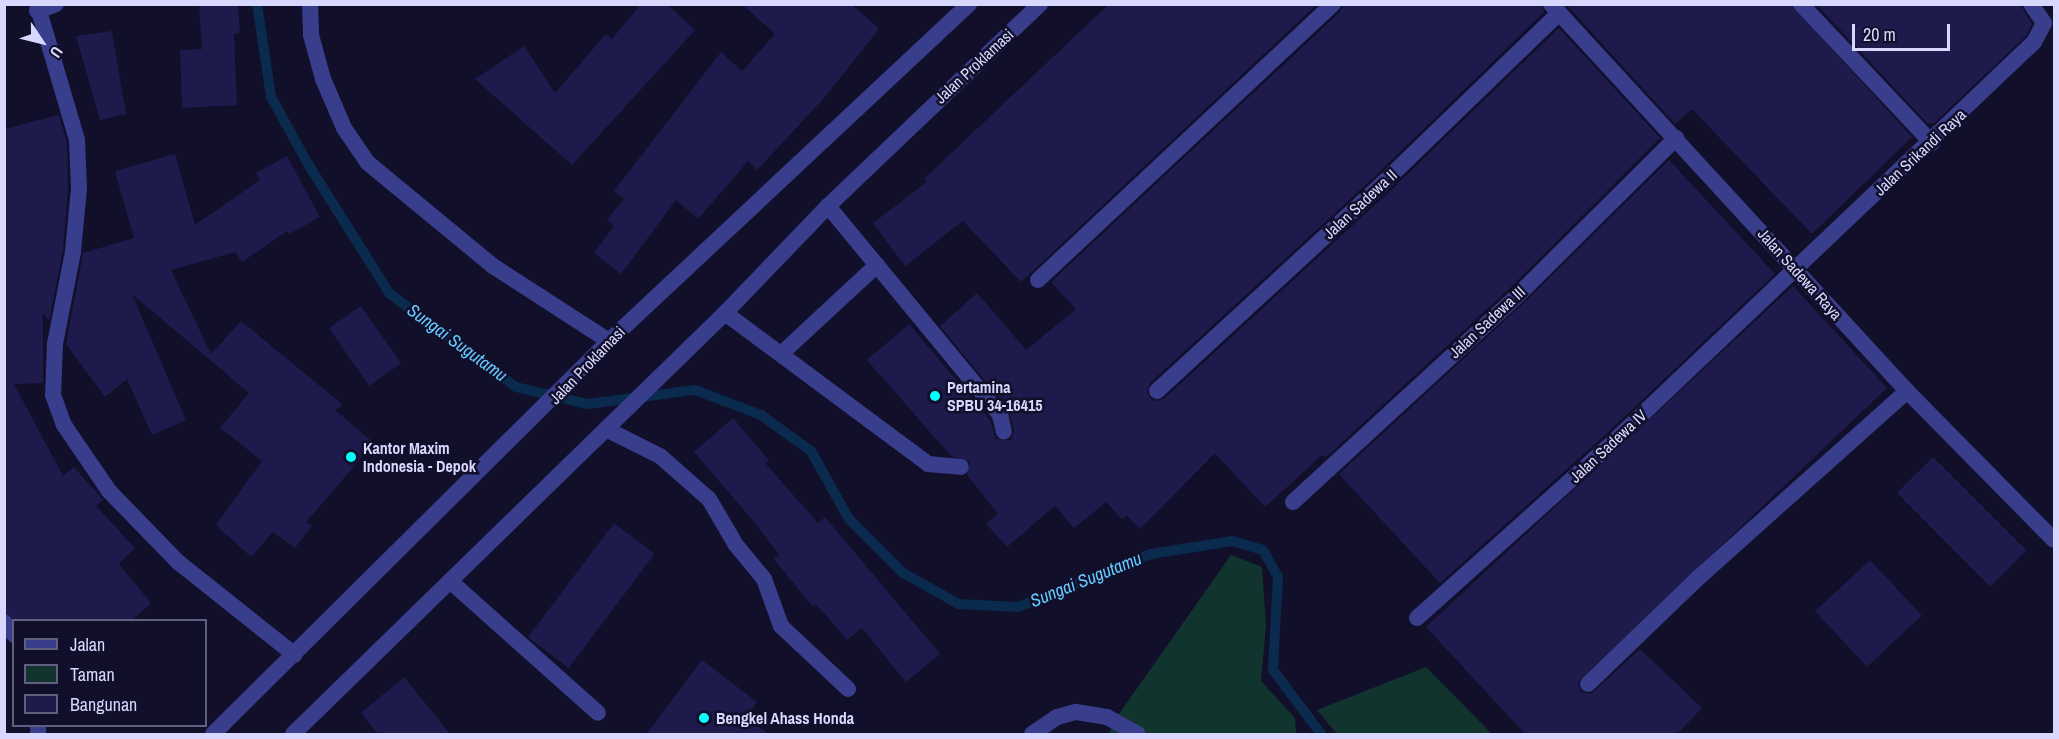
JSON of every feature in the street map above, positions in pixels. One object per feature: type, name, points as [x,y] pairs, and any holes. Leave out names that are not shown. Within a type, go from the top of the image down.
[{"type":"street","points":[[56,4],[37,8],[77,140],[79,188],[73,252],[55,344],[53,395],[64,425],[109,491],[178,562],[295,655]]},
{"type":"street","points":[[310,4],[311,35],[322,79],[344,128],[368,163],[493,266],[609,341]]},
{"type":"street","name":"Jalan Proklamasi","points":[[213,735],[544,409],[609,341],[969,4]]},
{"type":"street","name":"Jalan Proklamasi","points":[[293,735],[725,313],[828,206],[1040,4]]},
{"type":"street","points":[[1038,280],[1333,4]]},
{"type":"street","points":[[1801,4],[1932,143]]},
{"type":"street","name":"Jalan Srikandi Raya","points":[[1794,268],[1932,143],[2042,33],[2044,23],[2031,4]]},
{"type":"street","name":"Jalan Sadewa Raya","points":[[1555,9],[1907,391],[2055,540]]},
{"type":"street","name":"Jalan Sadewa II","points":[[1157,391],[1381,185],[1555,9]]},
{"type":"street","name":"Jalan Sadewa III","points":[[1293,502],[1520,293],[1676,138]]},
{"type":"street","points":[[828,206],[1000,415],[1004,432]]},
{"type":"street","points":[[781,354],[877,265]]},
{"type":"street","name":"Jalan Sadewa IV","points":[[1417,618],[1613,442],[1794,268]]},
{"type":"street","points":[[725,313],[928,464],[961,467]]},
{"type":"street","points":[[1588,684],[1697,579],[1907,391]]},
{"type":"street","points":[[610,425],[660,456],[709,499],[736,545],[764,579],[781,626],[848,690]]},
{"type":"street","points":[[450,581],[598,713]]},
{"type":"street","points":[[1032,735],[1057,717],[1076,712],[1107,717],[1138,735]]},
{"type":"green space","points":[[1231,555],[1262,567],[1266,625],[1261,681],[1295,718],[1296,734],[1109,734],[1114,721]]},
{"type":"green space","points":[[1426,667],[1492,734],[1337,734],[1317,710]]},
{"type":"building","points":[[199,4],[238,4],[240,33],[234,34],[237,105],[182,108],[180,50],[202,49]]},
{"type":"building","points":[[641,4],[667,4],[695,30],[572,165],[475,79],[524,46],[555,93],[606,34],[612,39]]},
{"type":"building","points":[[742,4],[851,4],[879,29],[824,98],[757,170],[748,161],[698,219],[676,200],[621,274],[594,253],[614,226],[607,220],[624,199],[614,191],[721,52],[742,71],[775,34]]},
{"type":"building","points":[[1109,4],[1317,4],[1021,282],[963,221],[905,266],[873,223],[927,182],[924,179]]},
{"type":"building","points":[[1343,4],[1541,4],[1544,12],[1374,177],[1150,383],[1147,393],[1153,401],[1164,399],[1388,193],[1559,28],[1660,138],[1513,285],[1325,458],[1322,455],[1265,507],[1215,453],[1140,529],[1127,515],[1122,519],[1106,502],[1074,528],[1055,506],[1007,547],[986,524],[998,514],[967,475],[970,462],[951,456],[867,360],[909,324],[990,420],[996,439],[1011,440],[1014,430],[1008,409],[940,326],[977,293],[1026,350],[1076,309],[1051,282],[1340,12]]},
{"type":"building","points":[[1566,4],[1791,4],[1912,137],[1812,234],[1692,109],[1675,124]]},
{"type":"building","points":[[1816,4],[2020,4],[2032,24],[2026,36],[1933,124],[1927,123]]},
{"type":"building","points":[[112,31],[126,114],[100,120],[76,36]]},
{"type":"building","points":[[59,115],[67,142],[68,188],[63,250],[49,321],[43,313],[43,383],[14,384],[63,476],[74,467],[103,500],[96,506],[135,548],[119,564],[151,603],[133,619],[13,619],[4,612],[4,129]]},
{"type":"building","points":[[175,154],[195,225],[260,180],[256,173],[287,156],[320,217],[289,234],[287,231],[242,262],[235,252],[171,270],[211,354],[241,321],[343,405],[335,410],[374,443],[306,522],[312,526],[295,548],[273,532],[251,557],[216,525],[262,461],[220,428],[249,393],[132,294],[186,420],[152,435],[127,379],[105,397],[66,344],[83,253],[134,238],[115,171]]},
{"type":"building","points":[[1669,160],[1775,274],[1606,434],[1440,583],[1339,474],[1527,300]]},
{"type":"building","points":[[1793,286],[1887,388],[1578,682],[1581,692],[1591,694],[1640,649],[1702,708],[1676,735],[1526,735],[1426,627]]},
{"type":"building","points":[[361,306],[401,363],[369,386],[329,328]]},
{"type":"building","points":[[733,418],[769,460],[765,463],[818,523],[825,517],[940,654],[906,682],[862,628],[847,640],[816,604],[813,607],[774,559],[779,555],[756,524],[694,452]]},
{"type":"building","points":[[1933,457],[2026,550],[1990,586],[1897,493]]},
{"type":"building","points":[[614,523],[655,554],[569,668],[528,637]]},
{"type":"building","points":[[1870,560],[1922,616],[1867,667],[1815,611]]},
{"type":"building","points":[[702,660],[757,702],[746,717],[770,735],[646,735]]},
{"type":"building","points":[[404,677],[451,735],[379,735],[361,713]]},
{"type":"waterway","name":"Sungai Sugutamu","points":[[257,4],[271,97],[308,164],[390,294],[516,387],[588,404],[695,390],[761,415],[811,451],[849,519],[903,573],[959,604],[1018,607],[1151,554],[1232,541],[1263,550],[1278,577],[1273,670],[1321,734]]},
{"type":"place","name":"Pertamina SPBU 34-16415","points":[[935,396]]},
{"type":"place","name":"Kantor Maxim Indonesia - Depok","points":[[351,457]]},
{"type":"place","name":"Bengkel Ahass Honda","points":[[704,718]]}]
